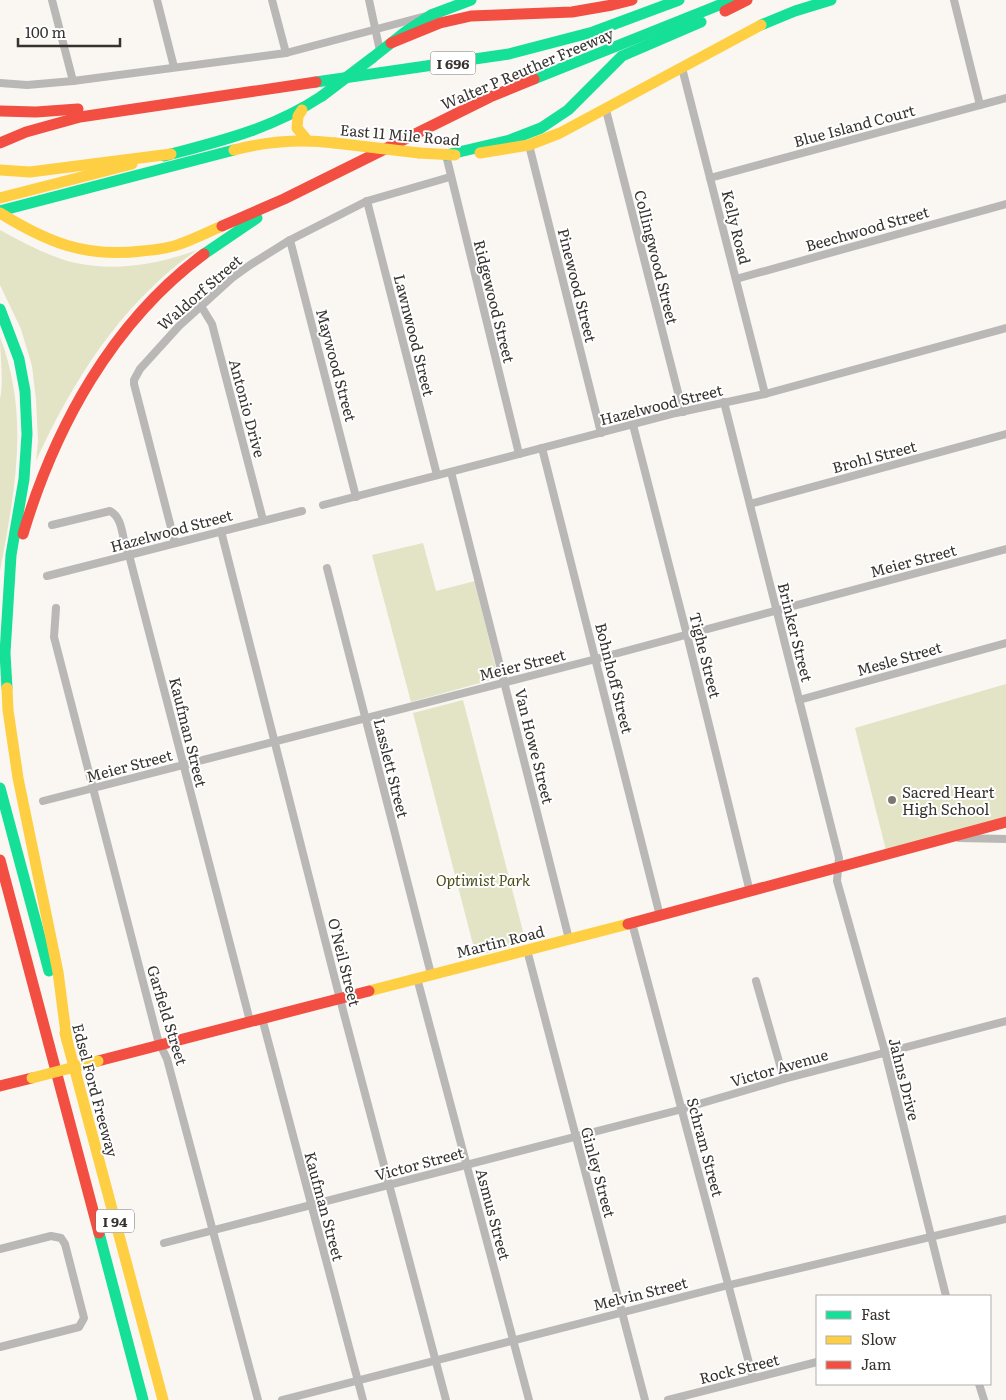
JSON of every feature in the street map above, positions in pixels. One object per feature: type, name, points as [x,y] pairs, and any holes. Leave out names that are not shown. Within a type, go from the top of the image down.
[{"type":"main road","points":[[3,197],[249,134],[278,122],[302,110],[431,15],[471,0]]},
{"type":"main road","points":[[391,43],[445,21],[458,18],[471,16],[565,14],[611,6],[632,0]]},
{"type":"main road","name":"Walter P Reuther Freeway","points":[[220,95],[509,54],[594,32],[679,0]]},
{"type":"main road","name":"Walter P Reuther Freeway","points":[[284,199],[490,97],[732,0]]},
{"type":"main road","points":[[446,156],[540,129],[569,109],[622,56],[720,14],[747,0]]},
{"type":"main road","name":"East 11 Mile Road","points":[[0,212],[242,148],[284,141],[307,140],[446,156],[490,152],[529,145],[560,133],[606,110],[760,26],[795,11],[832,0]]},
{"type":"main road","points":[[0,111],[62,111],[188,94],[220,95]]},
{"type":"main road","points":[[0,143],[33,128],[66,119],[190,102],[220,95]]},
{"type":"main road","points":[[302,110],[296,121],[297,128],[307,140]]},
{"type":"main road","points":[[0,170],[30,172],[171,154]]},
{"type":"main road","points":[[0,212],[29,231],[64,245],[99,252],[125,253],[178,245],[284,199]]},
{"type":"main road","points":[[8,611],[18,555],[31,502],[54,448],[89,380],[128,328],[169,283],[207,252],[284,199]]},
{"type":"main road","points":[[0,309],[20,364],[25,391],[27,434],[24,479],[11,555],[6,661],[8,710],[18,778],[58,972],[67,1041]]},
{"type":"main road","name":"Edsel Ford Freeway","points":[[0,788],[163,1400]]},
{"type":"main road","name":"Martin Road","points":[[0,1086],[660,916],[1006,822]]},
{"type":"main road","name":"I 94","points":[[0,860],[143,1400]]},
{"type":"street","points":[[52,0],[73,81]]},
{"type":"street","points":[[157,0],[174,68]]},
{"type":"street","points":[[272,0],[286,53]]},
{"type":"street","points":[[368,0],[376,29],[376,55]]},
{"type":"street","points":[[954,0],[980,105]]},
{"type":"street","points":[[0,83],[28,85],[73,81],[286,53],[431,15]]},
{"type":"street","name":"Kelly Road","points":[[682,68],[765,394]]},
{"type":"street","name":"Blue Island Court","points":[[710,178],[1006,98]]},
{"type":"street","name":"Collingwood Street","points":[[606,110],[683,412]]},
{"type":"street","name":"Pinewood Street","points":[[529,145],[601,433]]},
{"type":"street","name":"Ridgewood Street","points":[[446,156],[519,454]]},
{"type":"street","name":"Waldorf Street","points":[[175,543],[134,380],[158,347],[200,306],[250,265],[290,240],[367,201],[450,177]]},
{"type":"street","name":"Lawnwood Street","points":[[367,201],[437,475]]},
{"type":"street","name":"Beechwood Street","points":[[736,279],[1006,204]]},
{"type":"street","name":"Maywood Street","points":[[290,240],[356,496]]},
{"type":"street","name":"Antonio Drive","points":[[200,306],[212,324],[264,520]]},
{"type":"street","name":"Hazelwood Street","points":[[323,505],[683,412],[765,394],[1006,328]]},
{"type":"street","name":"Brinker Street","points":[[724,402],[839,858],[838,869]]},
{"type":"street","name":"Tighe Street","points":[[633,425],[750,892]]},
{"type":"street","name":"Brohl Street","points":[[750,504],[1006,434]]},
{"type":"street","name":"Bohnhoff Street","points":[[542,448],[660,916]]},
{"type":"street","name":"Van Howe Street","points":[[451,472],[569,939]]},
{"type":"street","name":"Hazelwood Street","points":[[47,576],[302,510]]},
{"type":"street","name":"Kaufman Street","points":[[52,525],[110,511],[118,519],[183,765],[311,1205],[363,1400]]},
{"type":"street","name":"O'Neil Street","points":[[220,531],[446,1400]]},
{"type":"street","name":"Meier Street","points":[[43,801],[596,659],[1006,549]]},
{"type":"street","name":"Lasslett Street","points":[[327,568],[431,974]]},
{"type":"street","name":"Garfield Street","points":[[56,608],[54,638],[160,1044],[168,1059],[258,1400]]},
{"type":"street","name":"Mesle Street","points":[[799,700],[1006,643]]},
{"type":"street","points":[[947,838],[1006,839]]},
{"type":"street","name":"Jahns Drive","points":[[838,869],[837,881],[885,1052],[946,1295]]},
{"type":"street","name":"Schram Street","points":[[632,923],[753,1378]]},
{"type":"street","name":"Ginley Street","points":[[527,950],[645,1400]]},
{"type":"street","name":"Asmus Street","points":[[417,978],[529,1400]]},
{"type":"street","points":[[756,982],[784,1079]]},
{"type":"street","points":[[885,1052],[1006,1021]]},
{"type":"street","name":"Victor Avenue","points":[[681,1110],[784,1079],[885,1052]]},
{"type":"street","name":"Victor Street","points":[[164,1243],[681,1110]]},
{"type":"street","name":"Melvin Street","points":[[282,1400],[728,1285],[1006,1219]]},
{"type":"street","points":[[0,1249],[51,1236],[61,1238],[65,1244],[83,1315],[82,1323],[79,1327],[0,1347]]},
{"type":"street","name":"Rock Street","points":[[668,1400],[705,1395],[753,1378],[816,1362]]},
{"type":"street","points":[[979,1385],[984,1400]]},
{"type":"green space","points":[[0,230],[52,256],[87,265],[119,267],[151,263],[197,250],[145,294],[102,345],[66,401],[36,461],[38,441],[32,366],[21,329],[0,285]]},
{"type":"green space","points":[[0,337],[9,366],[15,396],[17,453],[11,511],[0,571],[0,399],[2,376]]},
{"type":"green space","points":[[423,543],[436,591],[475,581],[498,678],[411,702],[372,555]]},
{"type":"green space","points":[[1006,684],[1006,817],[886,850],[855,728]]},
{"type":"green space","name":"Optimist Park","points":[[463,700],[526,943],[476,956],[413,713]]},
{"type":"traffic: fast","points":[[372,58],[405,32],[431,15],[471,0]]},
{"type":"traffic: fast","points":[[316,82],[509,54],[593,32],[679,0]]},
{"type":"traffic: fast","points":[[534,79],[732,0]]},
{"type":"traffic: fast","points":[[761,25],[795,11],[831,0]]},
{"type":"traffic: fast","points":[[446,155],[510,140],[541,128],[568,110],[622,56],[701,22]]},
{"type":"traffic: fast","points":[[322,96],[372,58]]},
{"type":"traffic: fast","points":[[164,156],[265,126],[322,96]]},
{"type":"traffic: fast","points":[[0,211],[234,150]]},
{"type":"traffic: fast","points":[[204,254],[257,218]]},
{"type":"traffic: fast","points":[[0,309],[19,359],[25,391],[27,434],[24,479],[11,555],[5,653],[7,688]]},
{"type":"traffic: fast","points":[[0,788],[49,971]]},
{"type":"traffic: fast","points":[[99,1233],[143,1400]]},
{"type":"traffic: slow","points":[[480,153],[529,145],[560,133],[761,25]]},
{"type":"traffic: slow","points":[[302,110],[298,116],[297,128],[307,140]]},
{"type":"traffic: slow","points":[[234,150],[284,142],[310,141],[335,143]]},
{"type":"traffic: slow","points":[[335,143],[419,153]]},
{"type":"traffic: slow","points":[[419,153],[455,155]]},
{"type":"traffic: slow","points":[[0,170],[30,172],[171,154]]},
{"type":"traffic: slow","points":[[0,198],[132,164]]},
{"type":"traffic: slow","points":[[0,213],[51,240],[67,246],[102,252],[121,253],[166,248],[222,226]]},
{"type":"traffic: slow","points":[[7,688],[8,710],[18,778],[58,972],[67,1041]]},
{"type":"traffic: slow","points":[[369,991],[628,924]]},
{"type":"traffic: slow","points":[[65,1033],[163,1400]]},
{"type":"traffic: slow","points":[[32,1078],[98,1061]]},
{"type":"traffic: jam","points":[[391,43],[440,23],[471,16],[572,12],[632,0]]},
{"type":"traffic: jam","points":[[725,11],[747,0]]},
{"type":"traffic: jam","points":[[222,226],[284,199],[490,97],[534,79]]},
{"type":"traffic: jam","points":[[0,143],[26,132],[80,117],[316,82]]},
{"type":"traffic: jam","points":[[0,111],[36,112],[78,109]]},
{"type":"traffic: jam","points":[[23,534],[36,494],[52,455],[70,416],[91,379],[141,311],[171,281],[204,254]]},
{"type":"traffic: jam","points":[[628,924],[1006,822]]},
{"type":"traffic: jam","points":[[0,860],[99,1233]]},
{"type":"traffic: jam","points":[[98,1061],[369,991]]},
{"type":"traffic: jam","points":[[0,1086],[32,1078]]},
{"type":"place","name":"Sacred Heart High School","points":[[892,800]]}]
